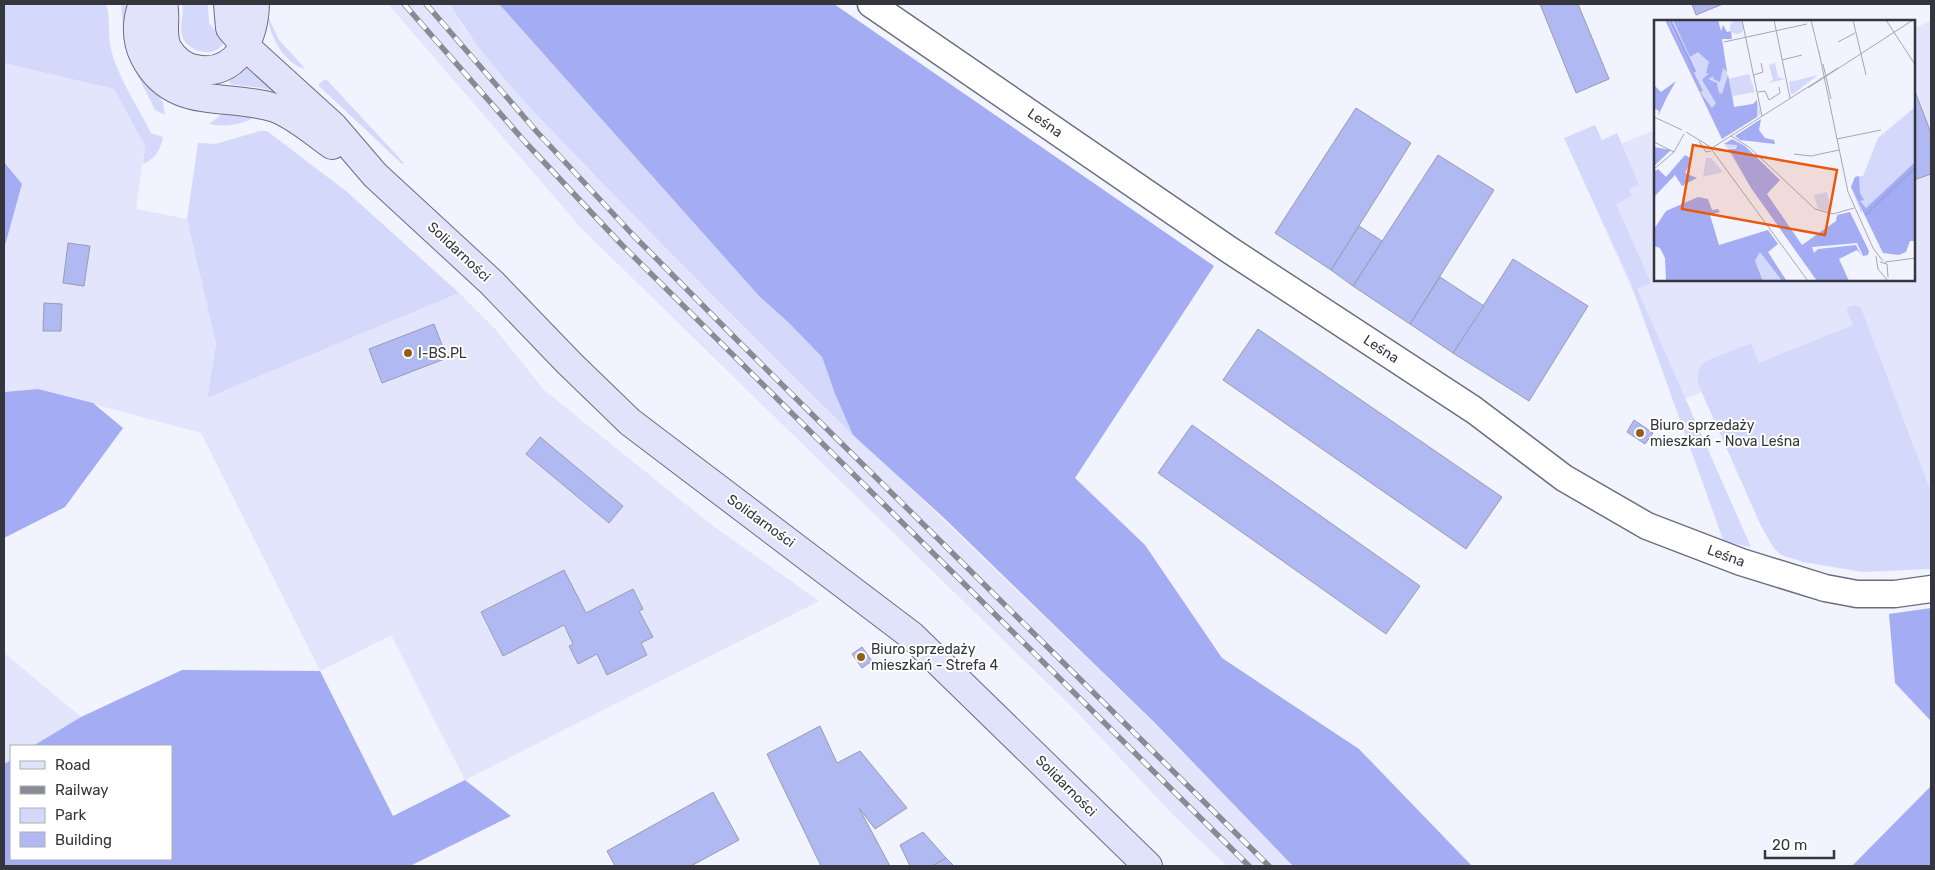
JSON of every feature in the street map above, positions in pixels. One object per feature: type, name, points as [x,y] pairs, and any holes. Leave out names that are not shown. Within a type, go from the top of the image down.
[{"type":"street","name":"Solidarności","points":[[142,4],[138,20],[141,51],[148,65],[166,85],[180,92],[244,101],[277,109],[375,175]]},
{"type":"street","points":[[163,4],[164,36],[167,48],[176,59],[189,68],[204,71],[217,70],[238,57],[246,46],[252,32],[255,4]]},
{"type":"street","name":"Solidarności","points":[[228,4],[230,28],[246,46],[332,126],[375,175],[492,283],[569,363],[630,422],[912,636],[1148,866]]},
{"type":"street","name":"Leśna","points":[[871,4],[1228,249],[1474,410],[1564,478],[1647,526],[1741,562],[1825,588],[1858,594],[1885,594],[1931,589]]},
{"type":"shaded area","points":[[388,4],[450,4],[464,29],[542,119],[630,212],[738,322],[1153,722],[1293,866],[1227,866],[1174,816],[1075,710],[581,228]]},
{"type":"shaded area","points":[[499,4],[834,4],[1214,266],[1075,478],[1145,545],[1222,658],[1359,749],[1472,866],[1293,866],[1156,724],[944,518],[853,435],[835,394],[822,357],[759,296]]},
{"type":"shaded area","points":[[1931,21],[1931,513],[1861,327],[1682,400],[1575,162],[1654,130],[1654,281],[1915,281],[1915,28]]},
{"type":"shaded area","points":[[4,63],[114,89],[145,146],[136,209],[187,219],[216,344],[207,398],[459,293],[496,330],[544,390],[709,523],[819,601],[465,780],[391,635],[320,671],[201,433],[38,389],[4,392],[4,249],[22,184],[4,162]]},
{"type":"shaded area","points":[[4,162],[22,184],[4,249]]},
{"type":"shaded area","points":[[38,389],[93,403],[123,428],[65,507],[4,538],[4,392]]},
{"type":"shaded area","points":[[1931,608],[1931,721],[1895,683],[1889,614]]},
{"type":"shaded area","points":[[4,653],[81,717],[104,745],[10,745],[10,860],[172,859],[203,866],[4,866]]},
{"type":"shaded area","points":[[182,670],[320,671],[393,816],[465,780],[511,816],[410,866],[4,866],[4,764],[10,761],[10,860],[172,860],[172,745],[35,745],[81,717]]},
{"type":"shaded area","points":[[1931,786],[1931,866],[1852,866]]},
{"type":"green space","points":[[4,4],[106,4],[110,41],[115,63],[151,133],[163,137],[161,146],[154,156],[143,164],[145,146],[114,89],[4,63]]},
{"type":"green space","points":[[121,4],[125,4],[156,90],[163,103],[165,115],[155,110],[129,58],[124,40]]},
{"type":"green space","points":[[182,4],[208,4],[209,23],[224,41],[221,47],[215,51],[202,52],[189,46],[181,31]]},
{"type":"green space","points":[[450,4],[499,4],[759,296],[822,357],[835,394],[853,435],[621,203],[514,90],[479,48]]},
{"type":"green space","points":[[267,14],[279,40],[304,69],[290,61],[279,47],[271,31]]},
{"type":"green space","points":[[252,63],[277,93],[263,88],[230,84],[229,81],[238,76]]},
{"type":"green space","points":[[327,80],[404,163],[402,164],[318,85]]},
{"type":"green space","points":[[261,112],[250,120],[237,124],[222,126],[209,124],[223,113]]},
{"type":"green space","points":[[1595,125],[1602,140],[1617,133],[1639,185],[1629,189],[1632,196],[1616,204],[1651,283],[1637,289],[1751,547],[1724,542],[1630,281],[1564,138]]},
{"type":"green space","points":[[260,131],[267,131],[346,191],[459,293],[207,398],[216,344],[187,219],[198,143],[215,144]]},
{"type":"green space","points":[[1855,305],[1861,308],[1931,492],[1931,569],[1863,572],[1803,562],[1781,555],[1773,547],[1761,526],[1698,384],[1699,371],[1706,361],[1751,343],[1759,363],[1853,325],[1846,308]]},
{"type":"building","points":[[1540,4],[1578,4],[1609,79],[1576,93]]},
{"type":"building","points":[[1692,4],[1723,4],[1696,15]]},
{"type":"building","points":[[1915,92],[1931,133],[1931,174],[1915,180]]},
{"type":"building","points":[[1356,108],[1411,143],[1331,270],[1275,233]]},
{"type":"building","points":[[1438,155],[1494,190],[1410,324],[1353,286]]},
{"type":"building","points":[[1359,226],[1382,241],[1353,286],[1331,270]]},
{"type":"building","points":[[68,243],[90,246],[84,286],[63,283]]},
{"type":"building","points":[[1513,259],[1588,306],[1529,401],[1453,353]]},
{"type":"building","points":[[1440,277],[1484,306],[1453,353],[1410,324]]},
{"type":"building","points":[[44,303],[62,304],[61,331],[43,331]]},
{"type":"building","name":"I-BS.PL","points":[[434,324],[447,358],[382,383],[369,349]]},
{"type":"building","points":[[1258,329],[1502,497],[1466,549],[1223,380]]},
{"type":"building","points":[[1634,420],[1653,433],[1645,444],[1627,432]]},
{"type":"building","points":[[1192,425],[1420,586],[1386,634],[1158,473]]},
{"type":"building","points":[[540,437],[623,506],[609,523],[526,454]]},
{"type":"building","points":[[564,570],[586,613],[633,589],[643,609],[639,611],[653,637],[641,643],[647,655],[607,675],[597,654],[578,664],[569,646],[573,644],[564,625],[503,656],[481,612]]},
{"type":"building","points":[[862,647],[872,661],[862,668],[852,654]]},
{"type":"building","points":[[820,726],[837,763],[860,751],[907,808],[875,829],[859,808],[890,866],[821,866],[767,754]]},
{"type":"building","points":[[713,792],[739,840],[691,866],[615,866],[607,851]]},
{"type":"building","points":[[923,832],[946,858],[932,866],[910,866],[900,845]]},
{"type":"building","points":[[946,858],[954,866],[932,866]]},
{"type":"railway","points":[[404,4],[526,143],[621,244],[1249,866]]},
{"type":"railway","points":[[426,4],[537,132],[632,234],[1269,866]]},
{"type":"place","name":"I-BS.PL","points":[[408,353]]},
{"type":"place","name":"Biuro sprzedaży mieszkań - Nova Leśna","points":[[1640,433]]},
{"type":"place","name":"Biuro sprzedaży mieszkań - Strefa 4","points":[[861,657]]}]
